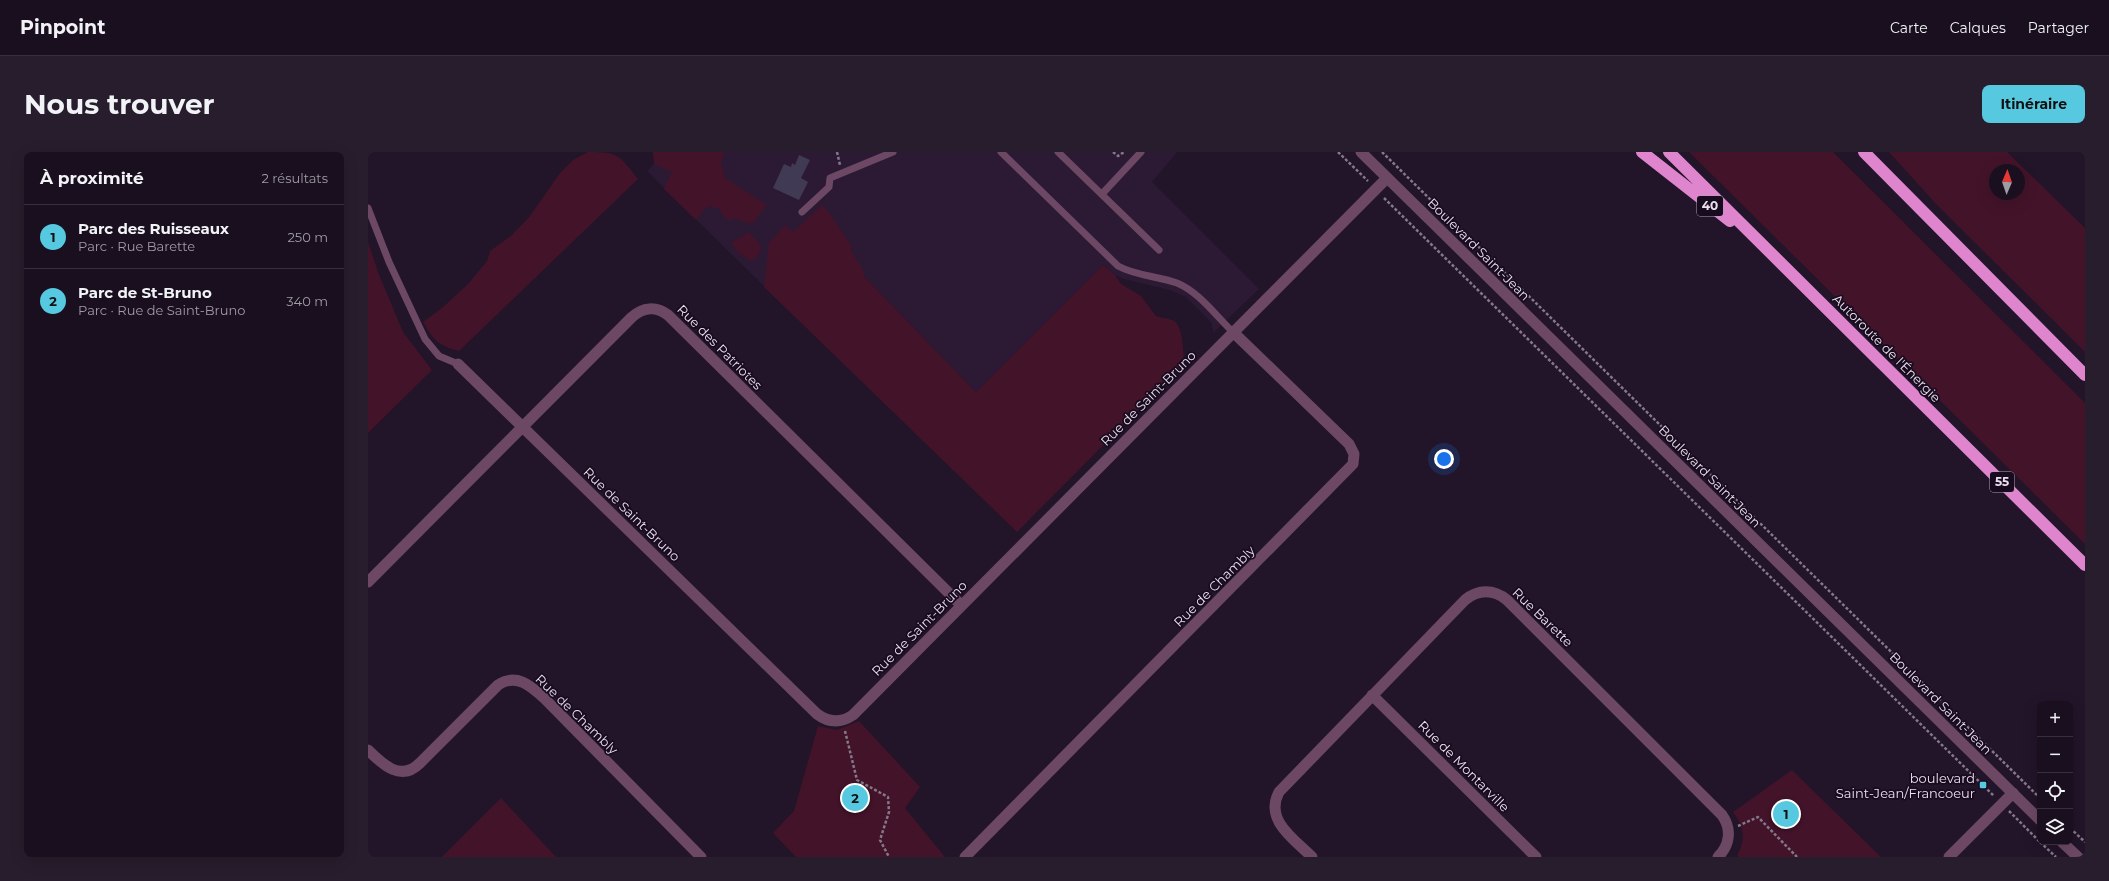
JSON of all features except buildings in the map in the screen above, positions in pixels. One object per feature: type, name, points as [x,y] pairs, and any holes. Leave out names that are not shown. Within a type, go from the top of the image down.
[{"type":"highway","name":"40","points":[[1642,152],[1778,260]]},
{"type":"highway","name":"Autoroute de l'Énergie","points":[[1670,152],[2085,565]]},
{"type":"highway","points":[[1864,152],[2085,375]]},
{"type":"street","name":"Boulevard Saint-Jean","points":[[1361,152],[2037,817]]},
{"type":"street","name":"Rue de Saint-Bruno","points":[[458,364],[817,714],[827,720],[838,721],[853,715],[1388,178]]},
{"type":"street","name":"Rue des Patriotes","points":[[368,582],[635,313],[645,309],[659,310],[668,315],[961,605]]},
{"type":"street","name":"Rue de Chambly","points":[[965,857],[1352,466],[1354,454],[1350,444],[1233,332]]},
{"type":"street","name":"Rue Barette","points":[[1312,857],[1278,822],[1274,811],[1276,796],[1281,788],[1467,598],[1482,592],[1497,593],[1507,600],[1720,813],[1726,821],[1728,830]]},
{"type":"street","name":"Rue de Chambly","points":[[368,750],[391,770],[399,772],[411,770],[418,766],[498,685],[512,680],[522,681],[531,686],[544,698],[701,857]]},
{"type":"street","name":"Rue de Montarville","points":[[1372,695],[1536,857]]},
{"type":"street","points":[[1949,857],[2013,793]]},
{"type":"street","points":[[1718,857],[1727,845],[1728,830]]},
{"type":"street","points":[[2065,845],[2078,857]]},
{"type":"lane","points":[[802,212],[829,187],[830,178],[893,152]]},
{"type":"lane","points":[[1002,152],[1118,266],[1128,271],[1183,286],[1192,292],[1233,332]]},
{"type":"lane","points":[[1058,152],[1159,250]]},
{"type":"lane","points":[[1102,194],[1141,152]]},
{"type":"lane","points":[[368,208],[388,262],[425,339],[439,356],[458,364]]},
{"type":"path","points":[[1113,152],[1118,156],[1124,152]]},
{"type":"path","points":[[1338,152],[1363,176]]},
{"type":"path","name":"Boulevard Saint-Jean","points":[[1382,152],[2037,795]]},
{"type":"path","points":[[1388,202],[1988,790]]},
{"type":"path","points":[[838,721],[843,724],[857,780],[888,797],[889,812],[880,840],[889,857]]},
{"type":"path","points":[[2013,815],[2037,839]]},
{"type":"path","points":[[1728,830],[1758,817],[1797,857]]},
{"type":"path","points":[[2073,831],[2085,842]]},
{"type":"path","points":[[2043,845],[2056,857]]},
{"type":"shaded area","points":[[588,152],[606,153],[618,156],[638,179],[459,351],[446,347],[437,341],[430,334],[423,322],[442,308],[468,284],[487,261],[490,251],[512,235],[530,216],[560,173],[573,160]]},
{"type":"shaded area","points":[[653,152],[725,152],[721,162],[725,178],[767,205],[752,224],[735,218],[729,221],[723,216],[720,209],[709,206],[704,209],[696,220],[664,189],[672,172],[654,164]]},
{"type":"shaded area","points":[[667,152],[1177,152],[1152,182],[1259,289],[1213,333],[1212,323],[1186,297],[1170,290],[1124,279],[1115,275],[1103,265],[976,392],[835,246],[777,299],[647,171]]},
{"type":"shaded area","points":[[1689,152],[1833,152],[2085,403],[2085,544]]},
{"type":"shaded area","points":[[1889,152],[2007,152],[2019,164],[1989,164],[1989,200],[2025,200],[2025,170],[2085,228],[2085,352],[1937,205]]},
{"type":"shaded area","points":[[822,205],[830,214],[853,248],[850,250],[862,268],[864,276],[976,392],[1103,265],[1115,275],[1121,284],[1141,296],[1156,316],[1170,319],[1176,323],[1181,333],[1184,364],[1017,532],[764,287],[769,243],[785,225],[793,232]]},
{"type":"shaded area","points":[[749,232],[761,246],[758,255],[751,261],[740,254],[731,243]]},
{"type":"shaded area","points":[[368,242],[378,272],[403,332],[432,370],[368,433]]},
{"type":"shaded area","points":[[859,721],[920,787],[905,808],[945,857],[796,857],[773,833],[794,811],[818,726],[837,730]]},
{"type":"shaded area","points":[[1792,770],[1881,857],[1739,857],[1737,855],[1743,838],[1741,827],[1733,812]]},
{"type":"shaded area","points":[[501,798],[556,857],[442,857]]},
{"type":"place","name":"boulevard Saint-Jean/Francoeur","points":[[1983,785]]},
{"type":"place","name":"Parc de St-Bruno","points":[[855,798]]},
{"type":"place","name":"Parc des Ruisseaux","points":[[1786,814]]}]
